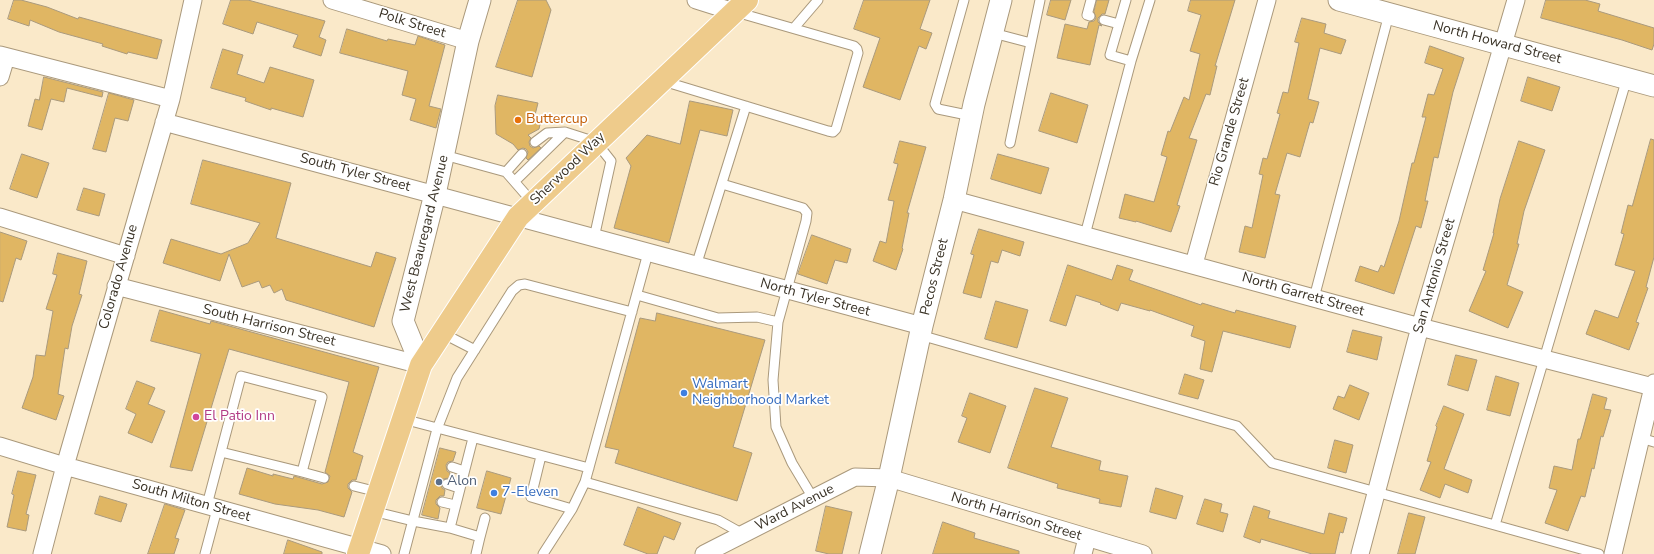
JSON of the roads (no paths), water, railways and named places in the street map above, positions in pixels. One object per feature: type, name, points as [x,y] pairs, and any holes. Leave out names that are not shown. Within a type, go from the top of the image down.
[{"type":"main road","name":"Sherwood Way","points":[[421,365],[525,210],[661,81],[739,4]]},
{"type":"main road","points":[[359,551],[421,365]]},
{"type":"street","name":"Colorado Avenue","points":[[42,554],[64,466],[171,99],[193,0]]},
{"type":"street","name":"Polk Street","points":[[332,0],[468,41]]},
{"type":"street","name":"West Beauregard Avenue","points":[[421,365],[403,321],[435,194],[468,41],[480,0]]},
{"type":"street","points":[[696,0],[739,4]]},
{"type":"street","name":"Pecos Street","points":[[870,554],[889,478],[921,331],[954,200],[972,116],[1001,0]]},
{"type":"street","name":"Rio Grande Street","points":[[1194,264],[1267,0]]},
{"type":"street","name":"North Howard Street","points":[[1339,0],[1654,86]]},
{"type":"street","name":"San Antonio Street","points":[[1360,554],[1420,327],[1516,0]]},
{"type":"street","points":[[0,77],[3,56],[171,99]]},
{"type":"street","name":"South Tyler Street","points":[[164,122],[435,194],[525,210],[594,238],[702,268]]},
{"type":"street","name":"North Garrett Street","points":[[954,200],[1194,264],[1420,327],[1653,385]]},
{"type":"street","points":[[0,217],[126,256]]},
{"type":"street","name":"North Tyler Street","points":[[702,268],[786,290],[921,331]]},
{"type":"street","name":"South Harrison Street","points":[[116,286],[421,365]]},
{"type":"street","points":[[1613,554],[1647,440],[1653,385]]},
{"type":"street","name":"South Milton Street","points":[[0,446],[64,466],[212,507],[359,551],[382,554]]},
{"type":"street","name":"Ward Avenue","points":[[704,554],[855,477],[889,478]]},
{"type":"street","name":"North Harrison Street","points":[[889,478],[1085,546],[1143,554]]},
{"type":"lane","points":[[794,28],[818,0]]},
{"type":"lane","points":[[964,0],[935,104],[938,110],[972,116]]},
{"type":"lane","points":[[1010,143],[1040,0]]},
{"type":"lane","points":[[1090,16],[1087,15],[1091,0]]},
{"type":"lane","points":[[1126,0],[1110,55],[1131,60]]},
{"type":"lane","points":[[1085,235],[1131,60],[1150,0]]},
{"type":"lane","points":[[661,81],[833,132],[836,129],[858,53],[857,49],[854,46],[794,28],[739,4]]},
{"type":"lane","points":[[1314,298],[1389,14]]},
{"type":"lane","points":[[1104,20],[1119,24]]},
{"type":"lane","points":[[993,33],[1031,43]]},
{"type":"lane","points":[[1495,525],[1627,78]]},
{"type":"lane","points":[[702,268],[722,184],[746,106]]},
{"type":"lane","points":[[514,181],[565,132]]},
{"type":"lane","points":[[535,142],[547,134],[565,132],[596,142],[611,161],[594,238]]},
{"type":"lane","points":[[506,172],[522,154]]},
{"type":"lane","points":[[444,155],[506,172],[514,181],[525,210]]},
{"type":"lane","points":[[722,184],[803,208],[807,213],[778,322],[772,380],[776,427],[792,463],[813,498]]},
{"type":"lane","points":[[543,554],[572,509],[585,482],[648,253]]},
{"type":"lane","points":[[404,554],[413,521],[423,497],[428,479],[437,428],[458,378],[512,291],[519,285],[525,284],[632,312]]},
{"type":"lane","points":[[637,296],[718,318],[757,317],[778,322]]},
{"type":"lane","points":[[921,331],[1237,426],[1272,463],[1599,554]]},
{"type":"lane","points":[[442,333],[475,350]]},
{"type":"lane","points":[[205,554],[221,452],[241,376],[322,397],[302,472]]},
{"type":"lane","points":[[403,419],[589,468]]},
{"type":"lane","points":[[450,528],[473,438]]},
{"type":"lane","points":[[221,452],[324,478]]},
{"type":"lane","points":[[541,456],[531,497],[572,509]]},
{"type":"lane","points":[[452,467],[464,471]]},
{"type":"lane","points":[[585,482],[718,520],[743,534]]},
{"type":"lane","points":[[447,484],[459,488]]},
{"type":"lane","points":[[354,486],[375,502],[413,521],[450,528],[480,537]]},
{"type":"lane","points":[[442,502],[455,505]]},
{"type":"lane","points":[[476,554],[485,518]]},
{"type":"place","name":"Buttercup","points":[[518,120]]},
{"type":"place","name":"Walmart Neighborhood Market","points":[[684,393]]},
{"type":"place","name":"El Patio Inn","points":[[196,417]]},
{"type":"place","name":"Alon","points":[[439,482]]},
{"type":"place","name":"7-Eleven","points":[[494,493]]}]
